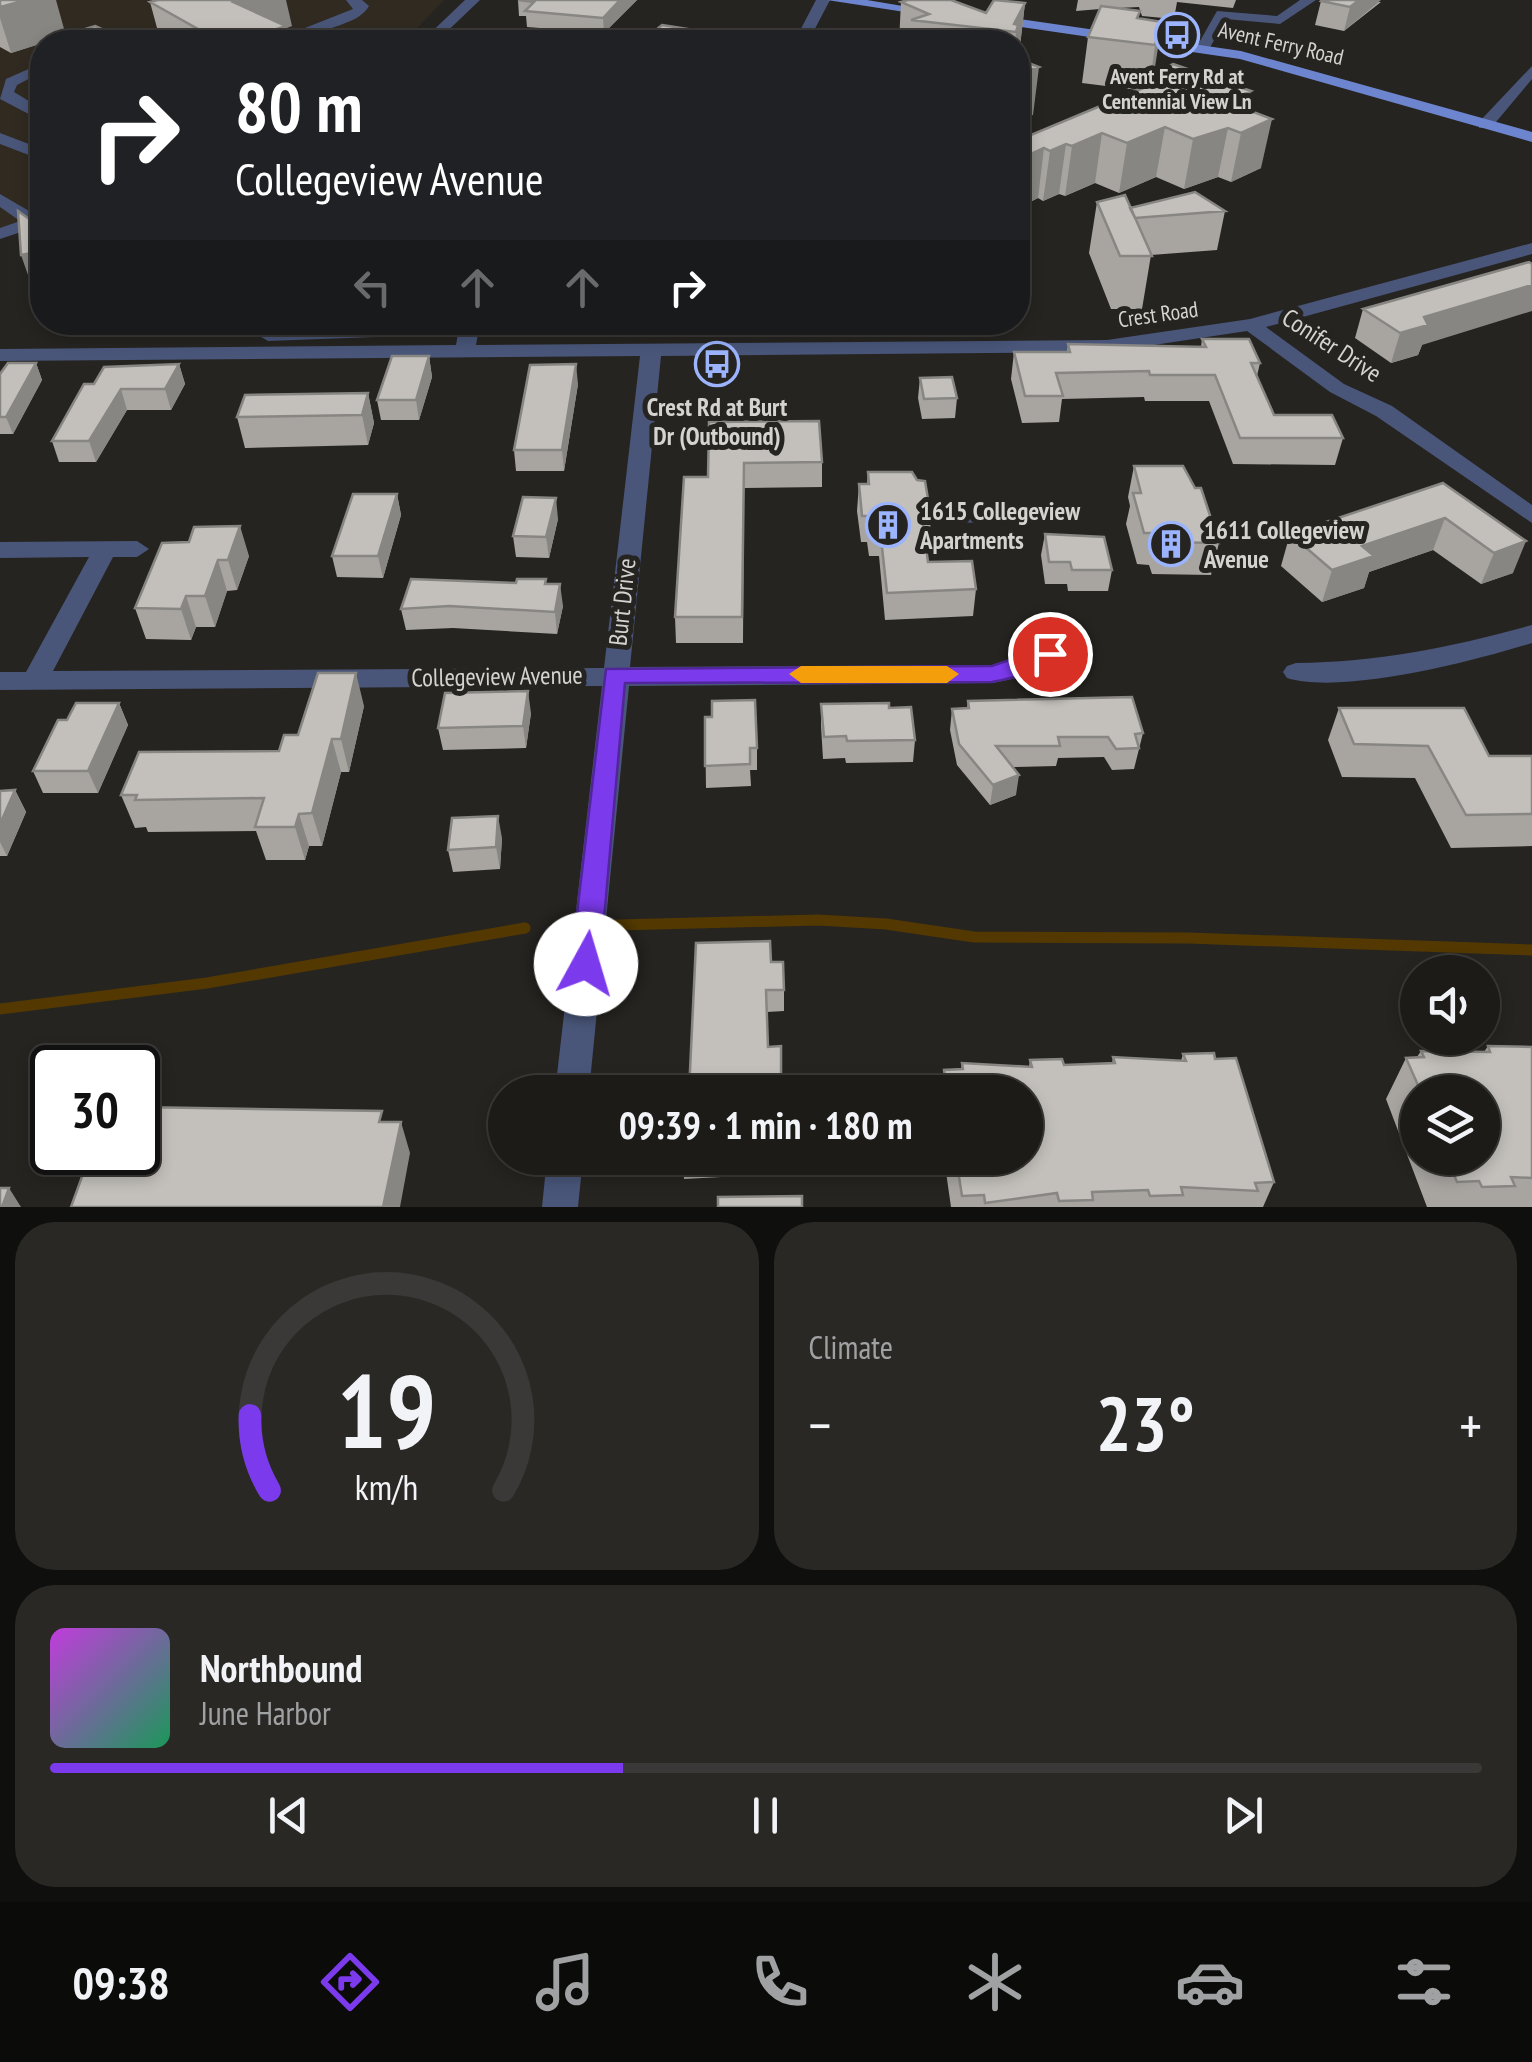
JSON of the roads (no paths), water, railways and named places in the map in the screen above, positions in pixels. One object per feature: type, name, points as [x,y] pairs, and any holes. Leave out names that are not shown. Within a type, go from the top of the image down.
[{"type":"main road","points":[[834,0],[948,14]]},
{"type":"main road","name":"Avent Ferry Road","points":[[968,16],[1203,48],[1312,72],[1532,137]]},
{"type":"street","points":[[313,30],[360,12],[362,6],[354,0]]},
{"type":"street","points":[[453,15],[461,0]]},
{"type":"street","points":[[439,30],[473,0]]},
{"type":"street","points":[[807,30],[823,0]]},
{"type":"street","points":[[1203,48],[1222,14],[1280,20],[1310,0]]},
{"type":"street","points":[[166,30],[205,20]]},
{"type":"street","points":[[1486,125],[1532,70]]},
{"type":"street","points":[[30,73],[11,82],[3,93],[30,109]]},
{"type":"street","points":[[0,138],[30,150]]},
{"type":"street","points":[[4,204],[30,216]]},
{"type":"street","points":[[0,234],[30,223]]},
{"type":"street","name":"Crest Road","points":[[0,355],[268,337],[366,336],[464,352],[1092,347],[1251,325],[1532,248]]},
{"type":"street","name":"Conifer Drive","points":[[1272,319],[1358,382],[1384,411]]},
{"type":"street","name":"Conifer Drive","points":[[1251,325],[1337,388],[1384,411],[1532,516]]},
{"type":"street","points":[[464,352],[467,335]]},
{"type":"street","name":"Burt Drive","points":[[574,1075],[651,352]]},
{"type":"street","points":[[944,516],[978,516]]},
{"type":"street","points":[[34,680],[104,549]]},
{"type":"street","points":[[0,550],[137,549]]},
{"type":"street","points":[[1296,672],[1421,665],[1532,634]]},
{"type":"street","name":"Collegeview Avenue","points":[[0,680],[992,674],[1020,668],[1050,654]]},
{"type":"street","points":[[560,1207],[563,1175]]},
{"type":"waterway","points":[[617,925],[818,920],[886,924],[974,937],[1188,938],[1532,950]]},
{"type":"waterway","points":[[0,1009],[207,983],[525,928]]},
{"type":"place","name":"Avent Ferry Rd at Centennial View Ln","points":[[1177,35]]},
{"type":"place","name":"Crest Rd at Burt Dr (Outbound)","points":[[717,364]]},
{"type":"place","name":"1615 Collegeview Apartments","points":[[888,525]]},
{"type":"place","name":"1611 Collegeview Avenue","points":[[1171,544]]}]
